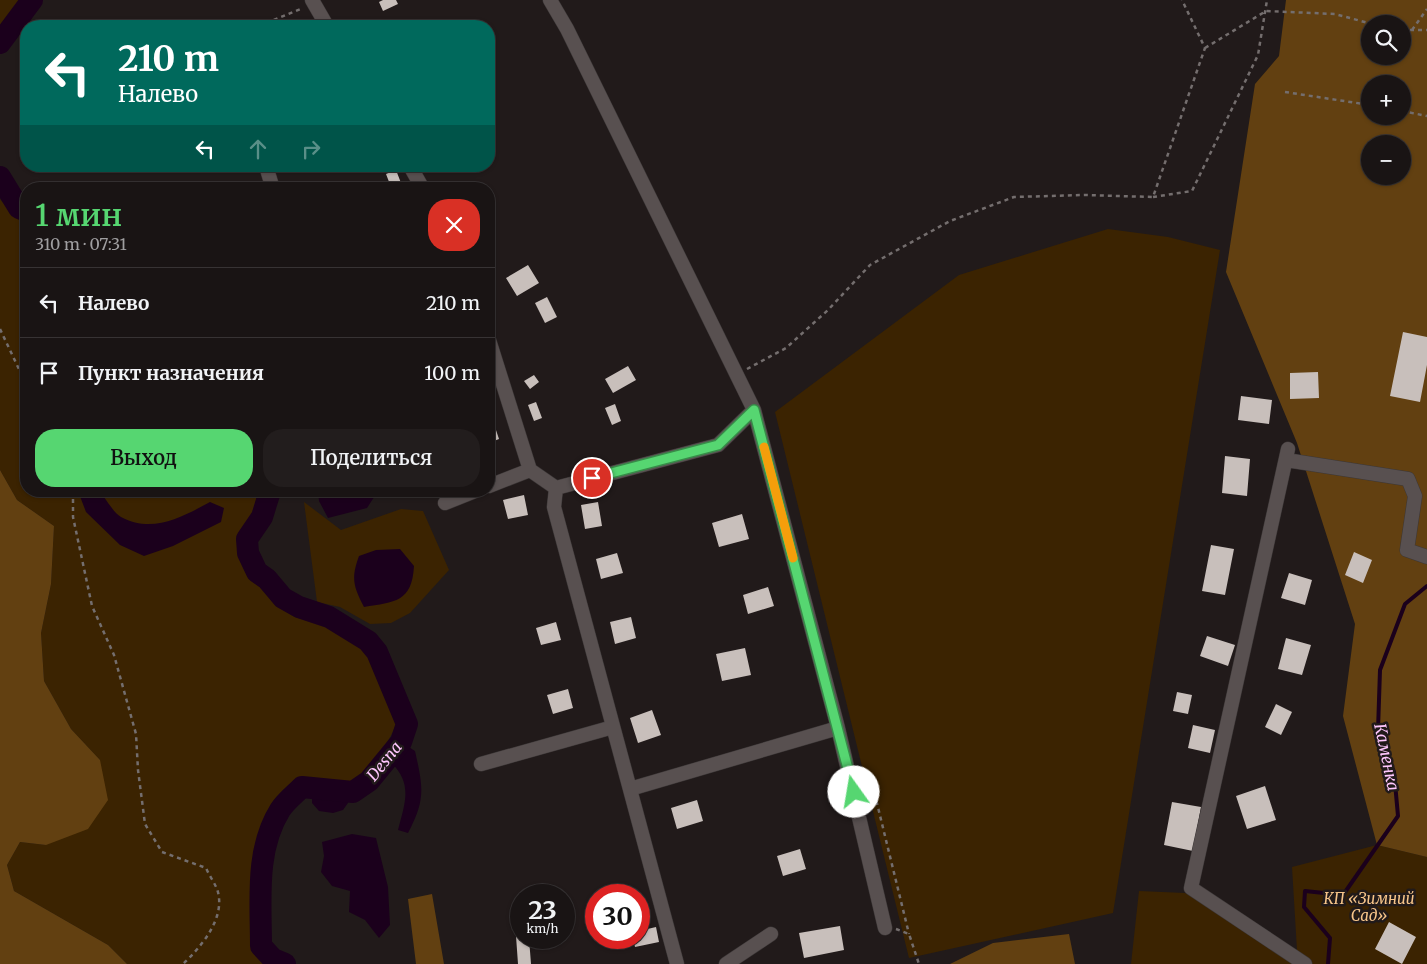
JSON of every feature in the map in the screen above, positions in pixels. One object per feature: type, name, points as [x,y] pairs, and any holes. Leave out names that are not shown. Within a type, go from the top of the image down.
[{"type":"street","points":[[550,0],[567,29],[754,410],[838,728],[885,928]]},
{"type":"street","points":[[314,1],[325,20]]},
{"type":"street","points":[[495,369],[530,470],[556,488],[718,445],[754,410]]},
{"type":"street","points":[[1306,964],[1191,888],[1287,454],[1408,479],[1415,496],[1408,550],[1427,557]]},
{"type":"street","points":[[495,484],[530,470]]},
{"type":"street","points":[[556,488],[554,507],[675,958]]},
{"type":"street","points":[[445,503],[460,497]]},
{"type":"street","points":[[481,764],[613,726]]},
{"type":"street","points":[[630,789],[838,728]]},
{"type":"street","points":[[726,964],[771,934]]},
{"type":"path","points":[[1182,0],[1204,48]]},
{"type":"path","points":[[736,375],[786,348],[828,310],[870,265],[950,221],[1014,197],[1153,196],[1192,191],[1258,55],[1268,0]]},
{"type":"path","points":[[272,20],[314,1]]},
{"type":"path","points":[[1412,30],[1427,9]]},
{"type":"path","points":[[1153,196],[1204,48],[1266,11],[1335,14],[1361,21]]},
{"type":"path","points":[[1412,30],[1427,30]]},
{"type":"path","points":[[1286,92],[1361,104]]},
{"type":"path","points":[[1411,113],[1427,116]]},
{"type":"path","points":[[0,330],[20,372]]},
{"type":"path","points":[[73,497],[73,517],[92,606],[114,655],[136,734],[144,824],[162,852],[206,868],[218,891],[217,917],[202,945],[183,964]]},
{"type":"path","points":[[850,779],[873,787],[909,934],[919,964]]},
{"type":"path","points":[[885,928],[896,929],[909,934]]},
{"type":"green space","points":[[0,0],[20,0],[0,26]]},
{"type":"green space","points":[[0,199],[13,215],[20,219],[20,497],[257,497],[252,513],[237,537],[238,556],[249,579],[260,587],[276,606],[295,617],[325,626],[362,648],[369,657],[396,724],[389,739],[372,764],[352,781],[325,781],[298,777],[280,793],[271,805],[257,839],[253,857],[250,894],[251,951],[264,964],[127,964],[108,945],[14,891],[7,865],[20,842],[46,845],[100,760],[71,729],[44,681],[41,633],[51,584],[54,526],[17,500],[0,470]]},
{"type":"green space","points":[[1108,229],[1168,237],[1220,250],[1113,913],[909,958],[775,412],[959,275]]},
{"type":"green space","points":[[304,502],[341,530],[401,509],[423,511],[449,570],[410,613],[391,623],[370,624],[340,607],[317,602]]},
{"type":"green space","name":"КП «Зимний Сад»","points":[[1377,845],[1427,857],[1427,964],[1131,964],[1139,891],[1185,893],[1297,950],[1292,867]]},
{"type":"shaded area","points":[[1286,0],[1427,0],[1427,857],[1377,845],[1343,716],[1355,624],[1297,443],[1226,272],[1255,84],[1279,56]]},
{"type":"shaded area","points":[[0,470],[17,500],[54,526],[51,584],[41,633],[44,681],[71,729],[100,760],[108,800],[88,829],[46,845],[20,842],[7,865],[14,891],[108,945],[127,964],[0,964]]},
{"type":"shaded area","points":[[80,497],[104,497],[118,515],[133,522],[144,524],[167,522],[210,502],[224,508],[221,522],[173,546],[144,556],[120,545],[86,512]]},
{"type":"shaded area","points":[[319,497],[374,497],[367,508],[328,518]]},
{"type":"shaded area","points":[[400,549],[414,566],[410,587],[400,598],[385,604],[364,607],[354,582],[359,556],[376,550]]},
{"type":"shaded area","points":[[401,742],[415,751],[421,784],[418,811],[408,833],[398,830],[405,800],[404,784],[396,768],[388,759]]},
{"type":"shaded area","points":[[312,789],[351,792],[348,803],[343,810],[333,813],[319,811],[312,803]]},
{"type":"shaded area","points":[[352,834],[376,838],[388,887],[390,925],[379,938],[365,920],[349,912],[350,891],[332,886],[321,872],[324,856],[322,842]]},
{"type":"shaded area","points":[[432,894],[444,964],[416,964],[408,899]]},
{"type":"shaded area","points":[[1069,934],[1075,964],[950,964],[993,943]]},
{"type":"building","points":[[383,0],[396,0],[398,4],[383,11],[379,2]]},
{"type":"building","points":[[397,172],[401,182],[389,182],[386,174]]},
{"type":"building","points":[[528,265],[539,283],[517,296],[506,278]]},
{"type":"building","points":[[547,297],[557,317],[545,323],[535,303]]},
{"type":"building","points":[[1403,332],[1427,337],[1427,365],[1420,402],[1390,396]]},
{"type":"building","points":[[628,366],[636,380],[613,393],[605,379]]},
{"type":"building","points":[[1318,372],[1319,398],[1290,399],[1290,373]]},
{"type":"building","points":[[534,375],[539,382],[530,389],[524,381]]},
{"type":"building","points":[[1241,396],[1272,400],[1269,424],[1238,420]]},
{"type":"building","points":[[536,402],[542,418],[534,421],[528,405]]},
{"type":"building","points":[[615,404],[621,421],[612,425],[605,408]]},
{"type":"building","points":[[495,427],[499,439],[495,441]]},
{"type":"building","points":[[1225,456],[1250,459],[1247,496],[1222,493]]},
{"type":"building","points":[[524,495],[528,515],[508,519],[503,500]]},
{"type":"building","points":[[598,502],[602,526],[585,529],[581,505]]},
{"type":"building","points":[[742,514],[749,539],[719,547],[712,523]]},
{"type":"building","points":[[1211,545],[1234,549],[1225,595],[1202,591]]},
{"type":"building","points":[[1354,552],[1372,560],[1363,583],[1345,575]]},
{"type":"building","points":[[617,553],[623,573],[601,579],[596,559]]},
{"type":"building","points":[[1289,573],[1312,580],[1305,605],[1281,598]]},
{"type":"building","points":[[768,587],[774,606],[748,614],[743,595]]},
{"type":"building","points":[[631,617],[636,638],[615,644],[610,622]]},
{"type":"building","points":[[556,622],[561,640],[541,645],[536,628]]},
{"type":"building","points":[[1207,636],[1235,645],[1228,666],[1200,656]]},
{"type":"building","points":[[1286,638],[1311,645],[1302,675],[1278,669]]},
{"type":"building","points":[[745,648],[751,675],[722,681],[716,654]]},
{"type":"building","points":[[568,689],[573,708],[553,714],[547,695]]},
{"type":"building","points":[[1177,692],[1192,695],[1188,714],[1173,711]]},
{"type":"building","points":[[1276,704],[1292,712],[1281,735],[1265,727]]},
{"type":"building","points":[[652,710],[661,735],[638,743],[630,718]]},
{"type":"building","points":[[1193,725],[1215,730],[1210,753],[1188,748]]},
{"type":"building","points":[[1265,786],[1276,820],[1247,829],[1236,796]]},
{"type":"building","points":[[697,800],[703,821],[677,829],[671,808]]},
{"type":"building","points":[[1172,802],[1201,807],[1193,851],[1164,845]]},
{"type":"building","points":[[800,849],[806,869],[783,876],[777,856]]},
{"type":"building","points":[[1389,922],[1416,937],[1402,964],[1375,949]]},
{"type":"building","points":[[840,926],[844,950],[804,958],[799,933]]},
{"type":"building","points":[[656,927],[659,942],[650,944],[650,928]]},
{"type":"building","points":[[517,949],[530,949],[531,964],[518,964]]},
{"type":"waterway","name":"Desna","points":[[0,43],[32,0]]},
{"type":"waterway","name":"Desna","points":[[0,177],[20,208]]},
{"type":"waterway","name":"Desna","points":[[268,497],[262,517],[247,539],[248,553],[257,572],[267,579],[283,598],[299,607],[329,617],[368,641],[377,652],[407,724],[401,742],[369,781],[353,792],[302,787],[282,807],[272,825],[266,842],[261,876],[261,946],[273,959],[285,964]]},
{"type":"waterway","name":"Каменка","points":[[1328,964],[1330,938],[1304,907],[1305,891],[1343,895],[1398,816],[1394,772],[1378,730],[1380,670],[1405,604],[1427,586]]},
{"type":"slow traffic","points":[[764,447],[793,558]]},
{"type":"route","points":[[592,478],[718,445],[754,410],[854,792]]}]
